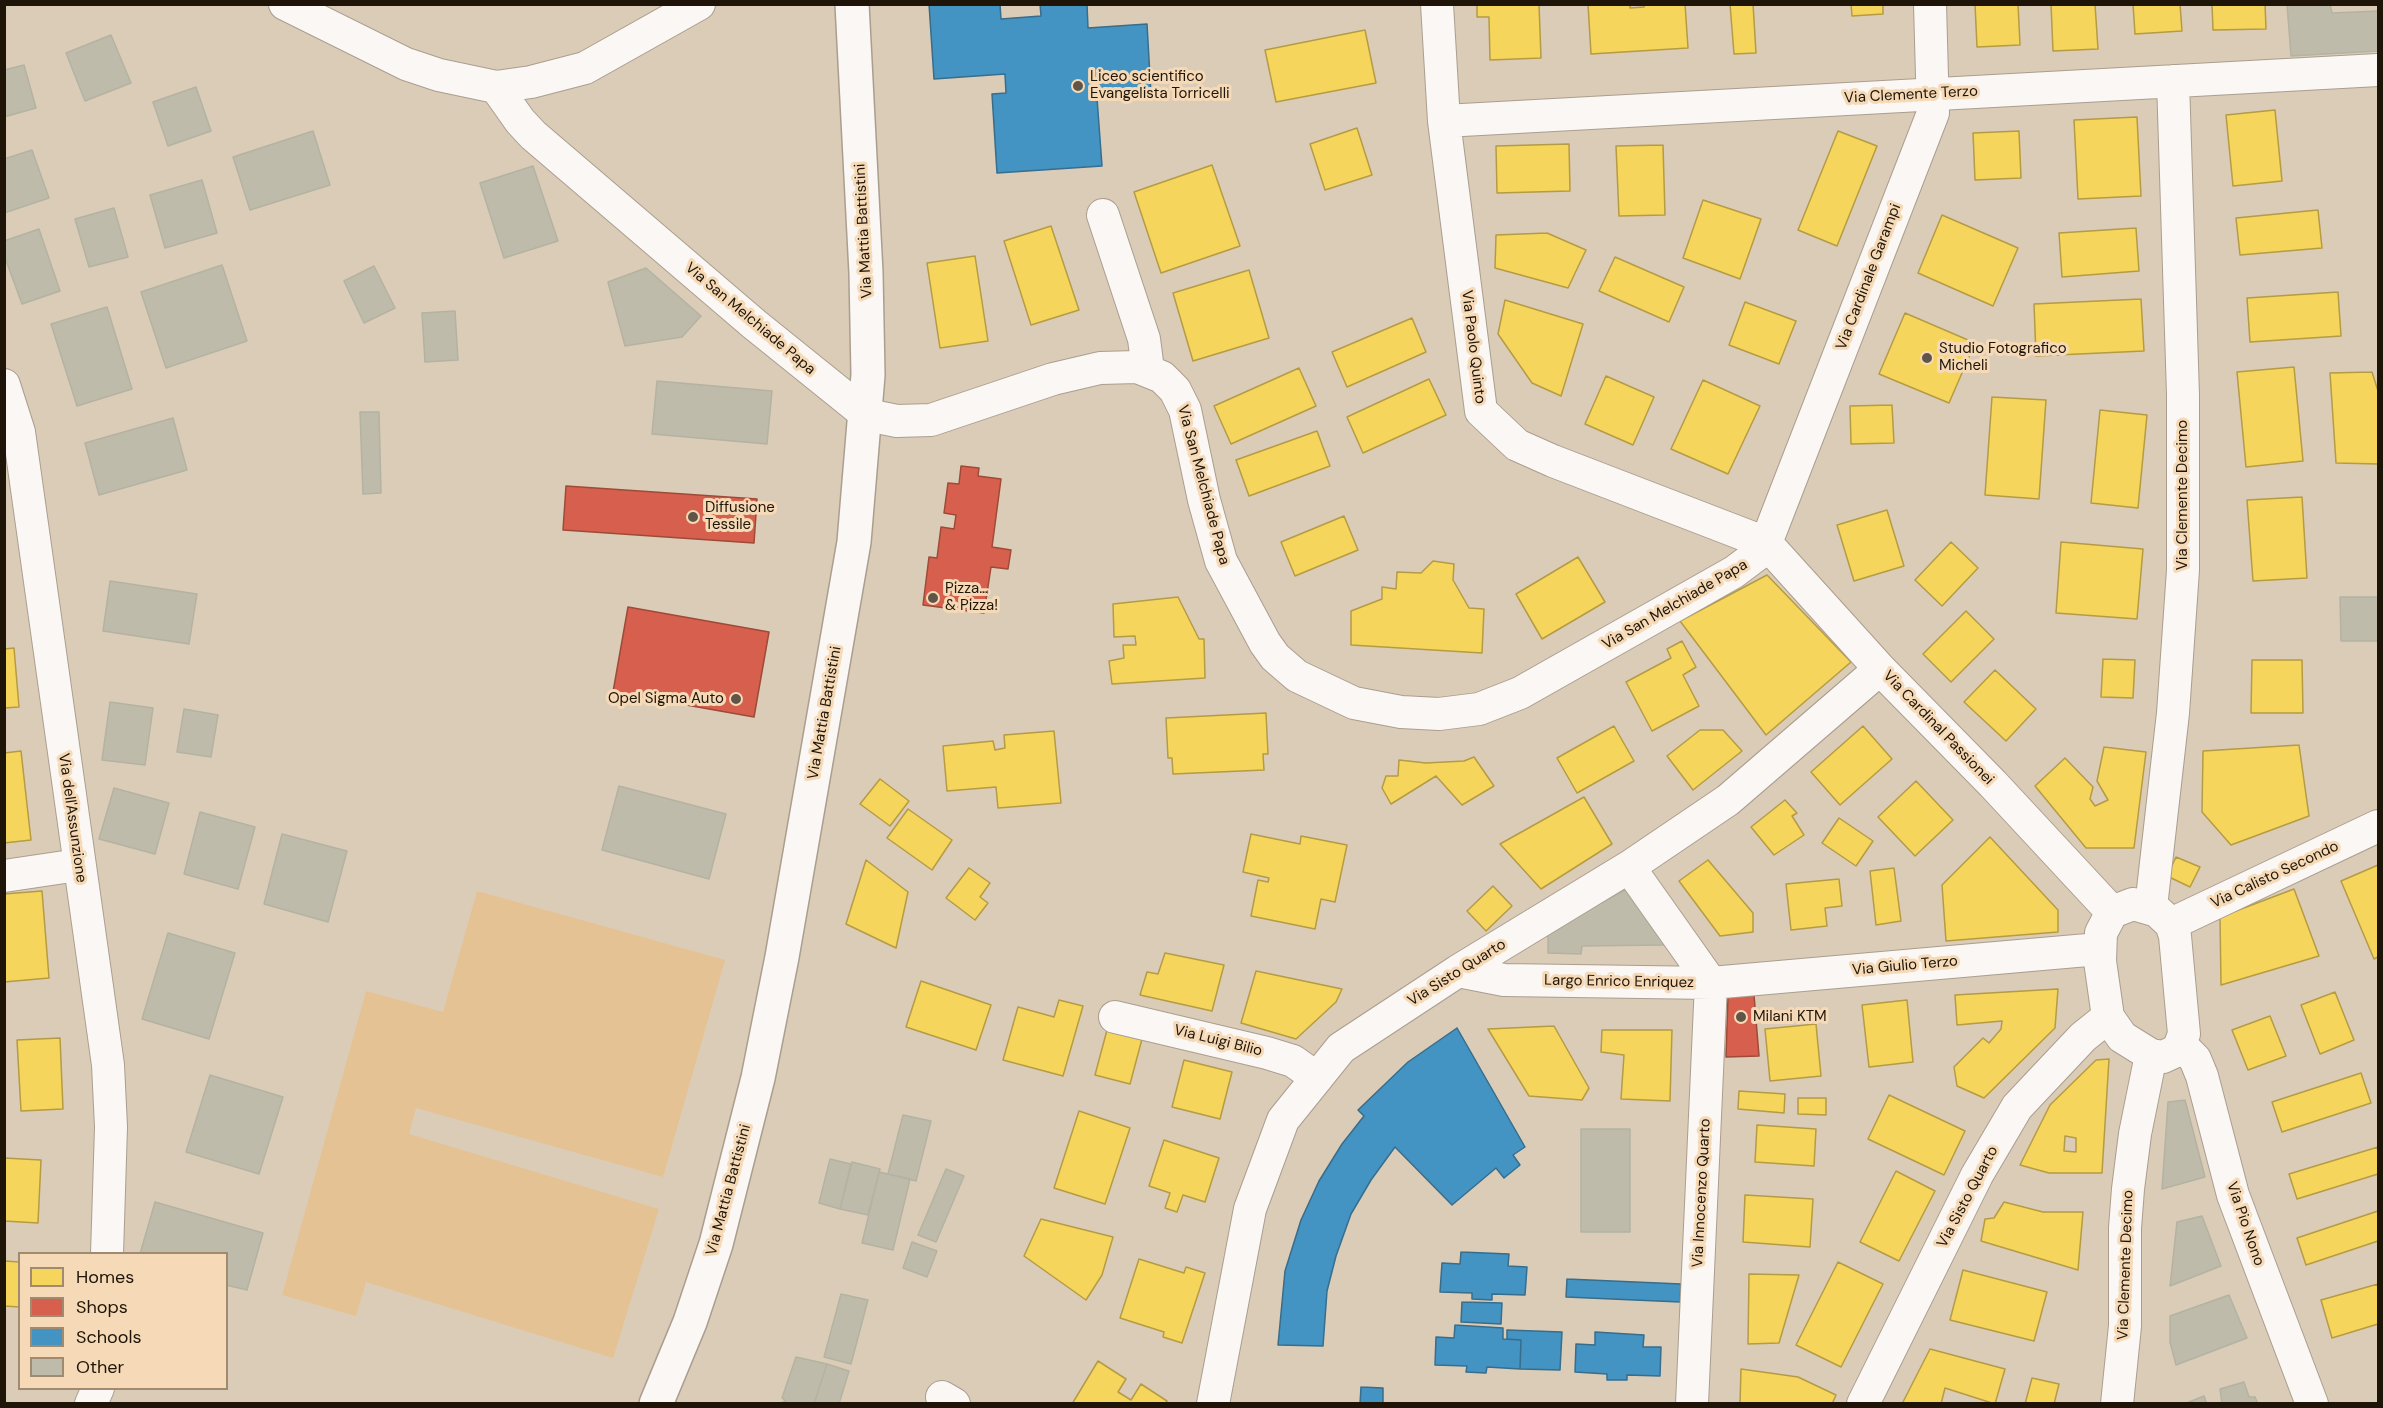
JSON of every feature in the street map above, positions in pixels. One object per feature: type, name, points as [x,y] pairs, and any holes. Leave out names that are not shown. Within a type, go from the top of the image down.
[{"type":"main road","name":"Via Mattia Battistini","points":[[656,1404],[690,1322],[712,1256],[758,1078],[782,957],[849,573],[867,415],[866,273],[852,4]]},
{"type":"street","points":[[285,4],[406,64],[439,75],[496,87],[531,82],[585,68],[699,4]]},
{"type":"street","name":"Via Paolo Quinto","points":[[1437,4],[1444,121],[1481,411],[1517,445],[1766,543]]},
{"type":"street","name":"Via Cardinale Garampi","points":[[1766,543],[1933,113],[1930,4]]},
{"type":"street","name":"Via Clemente Terzo","points":[[1444,121],[2379,70]]},
{"type":"street","name":"Via Clemente Decimo","points":[[2173,81],[2183,395],[2183,560],[2161,916],[2181,988],[2184,1034],[2181,1045]]},
{"type":"street","name":"Via San Melchiade Papa","points":[[496,87],[520,122],[533,135],[754,324],[867,415],[897,421],[922,422],[1082,372],[1124,366],[1148,370],[1162,377],[1180,398],[1189,424],[1204,501],[1221,561],[1265,643],[1283,666],[1297,676],[1354,703],[1420,714],[1460,712],[1498,703],[1614,642],[1734,573],[1753,559],[1766,543]]},
{"type":"street","points":[[1103,215],[1144,339],[1148,370]]},
{"type":"street","name":"Via dell'Assunzione","points":[[4,385],[19,432],[110,1088],[107,1252]]},
{"type":"street","name":"Via Cardinal Passionei","points":[[1766,543],[1880,669],[1993,784],[2112,912]]},
{"type":"street","name":"Via Sisto Quarto","points":[[1213,1404],[1250,1209],[1283,1120],[1341,1048],[1458,971],[1629,867],[1728,800],[1880,669]]},
{"type":"street","name":"Via Calisto Secondo","points":[[2161,916],[2379,826]]},
{"type":"street","points":[[4,876],[78,865]]},
{"type":"street","name":"Largo Enrico Enriquez","points":[[1629,867],[1711,983]]},
{"type":"street","points":[[2161,916],[2133,904],[2112,912],[2103,928],[2099,950],[2108,1017],[2122,1037],[2151,1055],[2168,1056],[2181,1045]]},
{"type":"street","name":"Via Giulio Terzo","points":[[1711,983],[2099,950]]},
{"type":"street","name":"Largo Enrico Enriquez","points":[[1458,971],[1504,980],[1711,983]]},
{"type":"street","name":"Via Innocenzo Quarto","points":[[1692,1404],[1711,983]]},
{"type":"street","name":"Via Luigi Bilio","points":[[1115,1017],[1267,1053],[1293,1061],[1317,1078]]},
{"type":"street","name":"Via Sisto Quarto","points":[[1863,1404],[1977,1175],[2018,1107],[2083,1037],[2108,1017]]},
{"type":"street","name":"Via Pio Nono","points":[[2181,1045],[2195,1059],[2202,1076],[2237,1206],[2312,1404]]},
{"type":"street","name":"Via Clemente Decimo","points":[[2117,1404],[2125,1326],[2125,1228],[2128,1189],[2135,1134],[2151,1055]]},
{"type":"street","points":[[91,1404],[98,1390]]},
{"type":"shaded area","points":[[477,891],[725,960],[663,1177],[416,1108],[409,1134],[659,1209],[613,1358],[366,1282],[356,1316],[282,1295],[366,991],[443,1012]]},
{"type":"building: Homes","points":[[1477,4],[1539,4],[1541,58],[1490,60],[1489,17],[1477,17]]},
{"type":"building: Homes","points":[[1588,4],[1630,4],[1630,8],[1644,7],[1644,4],[1685,4],[1688,48],[1591,54]]},
{"type":"building: Homes","points":[[1730,4],[1753,4],[1756,53],[1734,54]]},
{"type":"building: Homes","points":[[1851,4],[1883,4],[1883,14],[1852,16]]},
{"type":"building: Homes","points":[[1975,4],[2018,4],[2020,45],[1977,47]]},
{"type":"building: Homes","points":[[2051,4],[2095,4],[2098,49],[2053,51]]},
{"type":"building: Homes","points":[[2133,4],[2180,4],[2182,31],[2135,34]]},
{"type":"building: Homes","points":[[2212,4],[2265,4],[2266,29],[2213,30]]},
{"type":"building: Homes","points":[[1365,30],[1376,83],[1276,102],[1265,50]]},
{"type":"building: Homes","points":[[2275,110],[2282,181],[2233,186],[2226,115]]},
{"type":"building: Homes","points":[[2137,117],[2141,196],[2078,199],[2074,120]]},
{"type":"building: Homes","points":[[1357,128],[1372,175],[1325,190],[1310,144]]},
{"type":"building: Homes","points":[[1838,131],[1877,146],[1837,246],[1798,230]]},
{"type":"building: Homes","points":[[2019,131],[2021,178],[1975,180],[1973,133]]},
{"type":"building: Homes","points":[[1569,144],[1570,191],[1497,193],[1496,146]]},
{"type":"building: Homes","points":[[1663,145],[1665,215],[1619,216],[1616,146]]},
{"type":"building: Homes","points":[[1212,165],[1240,246],[1161,273],[1134,192]]},
{"type":"building: Homes","points":[[1703,200],[1761,219],[1740,279],[1683,258]]},
{"type":"building: Homes","points":[[2318,210],[2322,248],[2240,255],[2236,218]]},
{"type":"building: Homes","points":[[1942,215],[2018,248],[1993,306],[1918,273]]},
{"type":"building: Homes","points":[[1051,226],[1079,310],[1031,325],[1004,241]]},
{"type":"building: Homes","points":[[2136,228],[2139,271],[2062,277],[2059,233]]},
{"type":"building: Homes","points":[[1547,233],[1586,250],[1568,288],[1495,268],[1496,235]]},
{"type":"building: Homes","points":[[975,256],[988,341],[940,348],[927,263]]},
{"type":"building: Homes","points":[[1615,257],[1684,287],[1669,322],[1599,291]]},
{"type":"building: Homes","points":[[1249,270],[1269,338],[1193,361],[1173,293]]},
{"type":"building: Homes","points":[[2338,292],[2341,336],[2250,342],[2247,298]]},
{"type":"building: Homes","points":[[2141,299],[2144,351],[2036,356],[2034,304]]},
{"type":"building: Homes","points":[[1505,300],[1583,324],[1561,396],[1532,383],[1498,334]]},
{"type":"building: Homes","points":[[1745,302],[1796,321],[1779,364],[1729,345]]},
{"type":"building: Homes","name":"Studio Fotografico Micheli","points":[[1905,313],[1975,343],[1949,403],[1879,374]]},
{"type":"building: Homes","points":[[1412,318],[1426,352],[1347,387],[1332,352]]},
{"type":"building: Homes","points":[[2294,367],[2303,461],[2246,467],[2237,372]]},
{"type":"building: Homes","points":[[1299,368],[1316,406],[1231,444],[1214,406]]},
{"type":"building: Homes","points":[[2372,372],[2378,391],[2378,464],[2336,463],[2330,373]]},
{"type":"building: Homes","points":[[1606,376],[1654,397],[1633,445],[1585,424]]},
{"type":"building: Homes","points":[[1429,379],[1446,415],[1363,453],[1347,417]]},
{"type":"building: Homes","points":[[1703,380],[1760,406],[1728,474],[1671,449]]},
{"type":"building: Homes","points":[[1992,397],[2046,400],[2039,499],[1985,495]]},
{"type":"building: Homes","points":[[1892,405],[1894,443],[1851,444],[1850,406]]},
{"type":"building: Homes","points":[[2100,410],[2147,415],[2138,508],[2091,503]]},
{"type":"building: Homes","points":[[1317,431],[1330,466],[1249,496],[1236,460]]},
{"type":"building: Homes","points":[[2302,497],[2307,578],[2253,581],[2247,500]]},
{"type":"building: Homes","points":[[1887,510],[1904,566],[1854,581],[1837,525]]},
{"type":"building: Homes","points":[[1344,516],[1358,550],[1295,576],[1281,542]]},
{"type":"building: Homes","points":[[1951,542],[1978,568],[1942,606],[1915,580]]},
{"type":"building: Homes","points":[[2061,542],[2143,549],[2137,619],[2056,613]]},
{"type":"building: Homes","points":[[1578,557],[1605,602],[1542,639],[1516,594]]},
{"type":"building: Homes","points":[[1433,561],[1454,564],[1453,580],[1469,608],[1484,609],[1482,653],[1351,645],[1351,611],[1382,599],[1382,587],[1396,589],[1397,572],[1421,573]]},
{"type":"building: Homes","points":[[1767,575],[1851,662],[1766,735],[1680,621]]},
{"type":"building: Homes","points":[[1178,597],[1199,639],[1204,639],[1205,678],[1112,684],[1109,661],[1124,658],[1123,645],[1136,645],[1135,636],[1114,637],[1113,604]]},
{"type":"building: Homes","points":[[1966,611],[1994,639],[1951,682],[1923,654]]},
{"type":"building: Homes","points":[[1682,641],[1696,667],[1683,675],[1699,706],[1652,731],[1626,682],[1671,658],[1667,649]]},
{"type":"building: Homes","points":[[14,648],[19,707],[4,708],[4,649]]},
{"type":"building: Homes","points":[[2103,659],[2135,660],[2133,698],[2101,697]]},
{"type":"building: Homes","points":[[2252,660],[2302,660],[2303,713],[2251,713]]},
{"type":"building: Homes","points":[[1995,670],[2036,709],[2006,741],[1964,702]]},
{"type":"building: Homes","points":[[1266,713],[1268,754],[1263,754],[1264,770],[1173,774],[1172,758],[1168,758],[1166,718]]},
{"type":"building: Homes","points":[[1614,726],[1634,761],[1577,793],[1557,758]]},
{"type":"building: Homes","points":[[1863,726],[1892,759],[1840,805],[1811,772]]},
{"type":"building: Homes","points":[[1700,730],[1723,730],[1742,751],[1693,790],[1667,756]]},
{"type":"building: Homes","points":[[1054,731],[1061,803],[998,808],[996,787],[947,791],[943,746],[993,741],[995,750],[1005,748],[1004,735]]},
{"type":"building: Homes","points":[[2299,745],[2309,816],[2231,845],[2202,812],[2203,751]]},
{"type":"building: Homes","points":[[2104,747],[2146,752],[2134,848],[2086,848],[2035,786],[2065,758],[2093,787],[2090,799],[2095,806],[2108,800],[2097,781]]},
{"type":"building: Homes","points":[[21,751],[31,840],[4,843],[4,753]]},
{"type":"building: Homes","points":[[1474,757],[1494,786],[1462,805],[1436,776],[1391,804],[1382,788],[1386,776],[1398,776],[1399,760],[1426,763],[1464,761]]},
{"type":"building: Homes","points":[[880,779],[909,801],[890,826],[860,804]]},
{"type":"building: Homes","points":[[1916,781],[1953,820],[1915,856],[1878,817]]},
{"type":"building: Homes","points":[[1584,797],[1612,844],[1541,889],[1500,844]]},
{"type":"building: Homes","points":[[1785,800],[1797,813],[1792,816],[1804,835],[1774,855],[1751,827]]},
{"type":"building: Homes","points":[[908,809],[952,840],[932,870],[887,838]]},
{"type":"building: Homes","points":[[1839,818],[1873,841],[1856,866],[1822,843]]},
{"type":"building: Homes","points":[[1251,834],[1300,844],[1301,836],[1347,845],[1335,902],[1321,899],[1315,929],[1251,916],[1258,880],[1268,882],[1269,878],[1243,872]]},
{"type":"building: Homes","points":[[1990,837],[2058,910],[2058,932],[1946,941],[1942,885]]},
{"type":"building: Homes","points":[[2176,857],[2200,867],[2190,887],[2167,876]]},
{"type":"building: Homes","points":[[866,860],[908,892],[896,948],[846,924]]},
{"type":"building: Homes","points":[[1708,860],[1753,913],[1753,932],[1720,936],[1679,881]]},
{"type":"building: Homes","points":[[2378,865],[2378,957],[2374,959],[2341,881]]},
{"type":"building: Homes","points":[[969,868],[990,883],[980,897],[988,903],[975,920],[946,898]]},
{"type":"building: Homes","points":[[1894,868],[1901,921],[1876,925],[1870,871]]},
{"type":"building: Homes","points":[[1839,879],[1842,906],[1825,908],[1827,926],[1791,930],[1786,884]]},
{"type":"building: Homes","points":[[1493,886],[1512,906],[1486,931],[1467,911]]},
{"type":"building: Homes","points":[[2294,889],[2319,956],[2221,985],[2220,917]]},
{"type":"building: Homes","points":[[42,891],[49,978],[4,982],[4,894]]},
{"type":"building: Homes","points":[[1165,953],[1224,965],[1212,1011],[1140,995],[1147,972],[1158,974]]},
{"type":"building: Homes","points":[[1256,971],[1342,989],[1336,1002],[1296,1039],[1241,1023]]},
{"type":"building: Homes","points":[[921,981],[991,1005],[976,1050],[906,1027]]},
{"type":"building: Homes","points":[[2058,989],[2055,1028],[1984,1098],[1957,1086],[1954,1067],[1983,1038],[1989,1043],[2001,1029],[2002,1021],[1957,1025],[1955,995]]},
{"type":"building: Homes","points":[[2335,992],[2354,1040],[2320,1054],[2301,1005]]},
{"type":"building: Homes","points":[[1059,1000],[1083,1006],[1063,1076],[1003,1060],[1018,1007],[1054,1017]]},
{"type":"building: Homes","points":[[1907,1000],[1913,1062],[1869,1067],[1862,1005]]},
{"type":"building: Homes","points":[[2270,1016],[2286,1056],[2248,1070],[2232,1030]]},
{"type":"building: Homes","points":[[1816,1024],[1821,1076],[1770,1081],[1765,1029]]},
{"type":"building: Homes","points":[[1554,1026],[1589,1088],[1582,1100],[1529,1096],[1488,1029]]},
{"type":"building: Homes","points":[[1107,1030],[1142,1039],[1130,1084],[1095,1075]]},
{"type":"building: Homes","points":[[1602,1030],[1672,1030],[1670,1101],[1621,1099],[1624,1055],[1601,1052]]},
{"type":"building: Homes","points":[[60,1038],[63,1109],[21,1111],[17,1040]]},
{"type":"building: Homes","points":[[2109,1059],[2102,1173],[2049,1173],[2020,1165],[2050,1105],[2096,1060]],"holes":[[[2065,1136],[2076,1138],[2076,1152],[2064,1151]]]},
{"type":"building: Homes","points":[[1184,1060],[1232,1072],[1220,1119],[1172,1107]]},
{"type":"building: Homes","points":[[2361,1073],[2371,1103],[2282,1132],[2272,1102]]},
{"type":"building: Homes","points":[[1739,1091],[1785,1094],[1784,1113],[1738,1109]]},
{"type":"building: Homes","points":[[1889,1095],[1965,1131],[1944,1175],[1868,1139]]},
{"type":"building: Homes","points":[[1798,1098],[1826,1098],[1826,1115],[1798,1114]]},
{"type":"building: Homes","points":[[1079,1111],[1130,1128],[1105,1204],[1054,1188]]},
{"type":"building: Homes","points":[[1757,1125],[1816,1129],[1814,1166],[1755,1162]]},
{"type":"building: Homes","points":[[1164,1140],[1219,1158],[1205,1202],[1183,1195],[1177,1212],[1165,1208],[1170,1193],[1149,1186]]},
{"type":"building: Homes","points":[[2378,1147],[2378,1174],[2297,1199],[2289,1174]]},
{"type":"building: Homes","points":[[4,1158],[41,1160],[38,1223],[4,1221]]},
{"type":"building: Homes","points":[[1896,1171],[1935,1191],[1899,1261],[1860,1242]]},
{"type":"building: Homes","points":[[1745,1195],[1813,1199],[1810,1247],[1743,1242]]},
{"type":"building: Homes","points":[[2004,1202],[2043,1212],[2083,1212],[2078,1270],[1981,1241],[1985,1219],[1994,1218]]},
{"type":"building: Homes","points":[[2378,1211],[2378,1241],[2306,1265],[2297,1238]]},
{"type":"building: Homes","points":[[1041,1219],[1113,1237],[1102,1275],[1086,1300],[1024,1256]]},
{"type":"building: Homes","points":[[1139,1259],[1184,1273],[1186,1267],[1205,1273],[1182,1343],[1163,1337],[1164,1332],[1120,1318]]},
{"type":"building: Homes","points":[[4,1261],[18,1262],[18,1307],[4,1306]]},
{"type":"building: Homes","points":[[1838,1262],[1883,1284],[1841,1367],[1796,1345]]},
{"type":"building: Homes","points":[[1963,1270],[2047,1292],[2034,1341],[1950,1320]]},
{"type":"building: Homes","points":[[1749,1274],[1799,1275],[1779,1343],[1748,1344]]},
{"type":"building: Homes","points":[[2378,1284],[2378,1324],[2332,1338],[2321,1300]]},
{"type":"building: Homes","points":[[1930,1349],[2005,1369],[1995,1404],[1945,1388],[1941,1404],[1902,1404]]},
{"type":"building: Homes","points":[[1098,1361],[1126,1379],[1118,1392],[1131,1400],[1141,1384],[1167,1401],[1165,1404],[1072,1404]]},
{"type":"building: Homes","points":[[1741,1369],[1798,1377],[1836,1395],[1832,1404],[1740,1404]]},
{"type":"building: Homes","points":[[2032,1378],[2059,1384],[2054,1404],[2025,1404]]},
{"type":"building: Shops","points":[[961,466],[979,468],[978,476],[1001,479],[992,547],[1011,550],[1008,569],[991,567],[984,613],[923,605],[929,557],[937,558],[941,527],[954,529],[956,515],[944,513],[948,483],[959,484]]},
{"type":"building: Shops","points":[[566,486],[757,499],[754,543],[563,530]]},
{"type":"building: Shops","points":[[628,607],[769,632],[754,717],[613,692]]},
{"type":"building: Shops","points":[[1754,995],[1759,1056],[1726,1057],[1728,997]]},
{"type":"building: Schools","name":"Liceo scientifico Evangelista Torricelli","points":[[929,4],[1000,4],[1001,19],[1041,16],[1040,4],[1087,4],[1088,28],[1147,24],[1151,94],[1097,98],[1102,166],[997,173],[992,94],[1006,93],[1005,74],[934,79]]},
{"type":"building: Schools","points":[[1457,1028],[1525,1147],[1513,1155],[1520,1165],[1504,1178],[1496,1168],[1452,1205],[1395,1147],[1371,1180],[1351,1214],[1336,1256],[1327,1291],[1323,1346],[1278,1345],[1285,1271],[1301,1220],[1319,1181],[1342,1144],[1364,1116],[1358,1110],[1408,1062]]},
{"type":"building: Schools","points":[[1461,1252],[1509,1254],[1508,1266],[1527,1267],[1525,1295],[1492,1294],[1492,1300],[1472,1299],[1472,1293],[1440,1292],[1442,1263],[1460,1264]]},
{"type":"building: Schools","points":[[1567,1279],[1681,1284],[1680,1302],[1566,1297]]},
{"type":"building: Schools","points":[[1462,1302],[1502,1303],[1501,1324],[1461,1322]]},
{"type":"building: Schools","points":[[1455,1325],[1503,1328],[1503,1339],[1521,1340],[1520,1369],[1487,1367],[1486,1373],[1466,1372],[1467,1366],[1435,1365],[1436,1337],[1454,1338]]},
{"type":"building: Schools","points":[[1507,1330],[1562,1332],[1560,1370],[1520,1369],[1521,1340],[1507,1339]]},
{"type":"building: Schools","points":[[1595,1332],[1644,1335],[1643,1347],[1661,1347],[1660,1376],[1627,1375],[1627,1380],[1607,1380],[1607,1374],[1575,1372],[1576,1344],[1595,1345]]},
{"type":"building: Schools","points":[[1361,1387],[1383,1388],[1383,1404],[1360,1404]]},
{"type":"building: Other","points":[[2287,4],[2330,4],[2332,13],[2378,11],[2378,51],[2291,56]]},
{"type":"building: Other","points":[[111,35],[131,83],[85,101],[66,53]]},
{"type":"building: Other","points":[[24,65],[36,108],[4,117],[4,70]]},
{"type":"building: Other","points":[[196,87],[211,131],[168,146],[153,102]]},
{"type":"building: Other","points":[[313,131],[330,185],[250,210],[233,157]]},
{"type":"building: Other","points":[[32,150],[49,198],[4,213],[4,159]]},
{"type":"building: Other","points":[[533,166],[558,241],[504,258],[480,183]]},
{"type":"building: Other","points":[[202,180],[217,233],[165,248],[150,195]]},
{"type":"building: Other","points":[[114,208],[128,257],[89,267],[75,219]]},
{"type":"building: Other","points":[[39,229],[60,291],[22,304],[4,255],[4,241]]},
{"type":"building: Other","points":[[222,265],[247,341],[166,368],[141,292]]},
{"type":"building: Other","points":[[374,266],[395,308],[364,323],[344,281]]},
{"type":"building: Other","points":[[646,268],[701,316],[682,337],[625,346],[608,282]]},
{"type":"building: Other","points":[[107,307],[132,389],[77,406],[51,324]]},
{"type":"building: Other","points":[[455,311],[458,360],[425,362],[422,313]]},
{"type":"building: Other","points":[[657,381],[772,391],[767,444],[652,434]]},
{"type":"building: Other","points":[[360,412],[379,412],[381,493],[363,494]]},
{"type":"building: Other","points":[[173,418],[187,470],[99,495],[85,443]]},
{"type":"building: Other","points":[[110,581],[197,594],[189,644],[103,631]]},
{"type":"building: Other","points":[[2340,597],[2378,597],[2378,641],[2341,641]]},
{"type":"building: Other","points":[[110,702],[153,708],[145,765],[102,760]]},
{"type":"building: Other","points":[[184,709],[218,715],[211,757],[177,752]]},
{"type":"building: Other","points":[[619,786],[726,814],[709,879],[602,850]]},
{"type":"building: Other","points":[[114,788],[169,803],[155,854],[99,839]]},
{"type":"building: Other","points":[[200,812],[255,827],[238,889],[184,874]]},
{"type":"building: Other","points":[[282,834],[347,851],[328,922],[264,904]]},
{"type":"building: Other","points":[[1627,889],[1662,932],[1664,945],[1582,946],[1581,954],[1548,953],[1548,931]]},
{"type":"building: Other","points":[[168,933],[235,953],[209,1039],[142,1019]]},
{"type":"building: Other","points":[[210,1075],[283,1097],[259,1174],[186,1152]]},
{"type":"building: Other","points":[[2185,1100],[2205,1177],[2162,1189],[2168,1102]]},
{"type":"building: Other","points":[[903,1115],[931,1121],[916,1181],[888,1174]]},
{"type":"building: Other","points":[[1581,1129],[1630,1129],[1630,1232],[1581,1232]]},
{"type":"building: Other","points":[[830,1159],[851,1164],[840,1209],[819,1203]]},
{"type":"building: Other","points":[[852,1162],[880,1169],[868,1215],[840,1209]]},
{"type":"building: Other","points":[[946,1169],[964,1176],[936,1242],[918,1235]]},
{"type":"building: Other","points":[[879,1172],[910,1179],[893,1250],[862,1243]]},
{"type":"building: Other","points":[[155,1202],[263,1233],[247,1290],[228,1285],[228,1252],[141,1252]]},
{"type":"building: Other","points":[[2202,1216],[2221,1266],[2170,1286],[2177,1222]]},
{"type":"building: Other","points":[[912,1242],[937,1251],[927,1277],[903,1268]]},
{"type":"building: Other","points":[[841,1294],[868,1300],[851,1364],[824,1357]]},
{"type":"building: Other","points":[[2229,1295],[2247,1338],[2176,1365],[2170,1342],[2170,1316]]},
{"type":"building: Other","points":[[796,1357],[827,1364],[814,1404],[778,1404],[786,1401],[782,1398]]},
{"type":"building: Other","points":[[827,1364],[849,1371],[839,1404],[814,1404]]},
{"type":"building: Other","points":[[2244,1382],[2249,1397],[2255,1397],[2258,1404],[2222,1404],[2220,1389]]},
{"type":"building: Other","points":[[2204,1396],[2207,1404],[2184,1404]]},
{"type":"place","name":"Liceo scientifico Evangelista Torricelli","points":[[1078,86]]},
{"type":"place","name":"Studio Fotografico Micheli","points":[[1927,358]]},
{"type":"place","name":"Diffusione Tessile","points":[[693,517]]},
{"type":"place","name":"Pizza... & Pizza!","points":[[933,598]]},
{"type":"place","name":"Opel Sigma Auto","points":[[736,699]]},
{"type":"place","name":"Milani KTM","points":[[1741,1017]]}]
